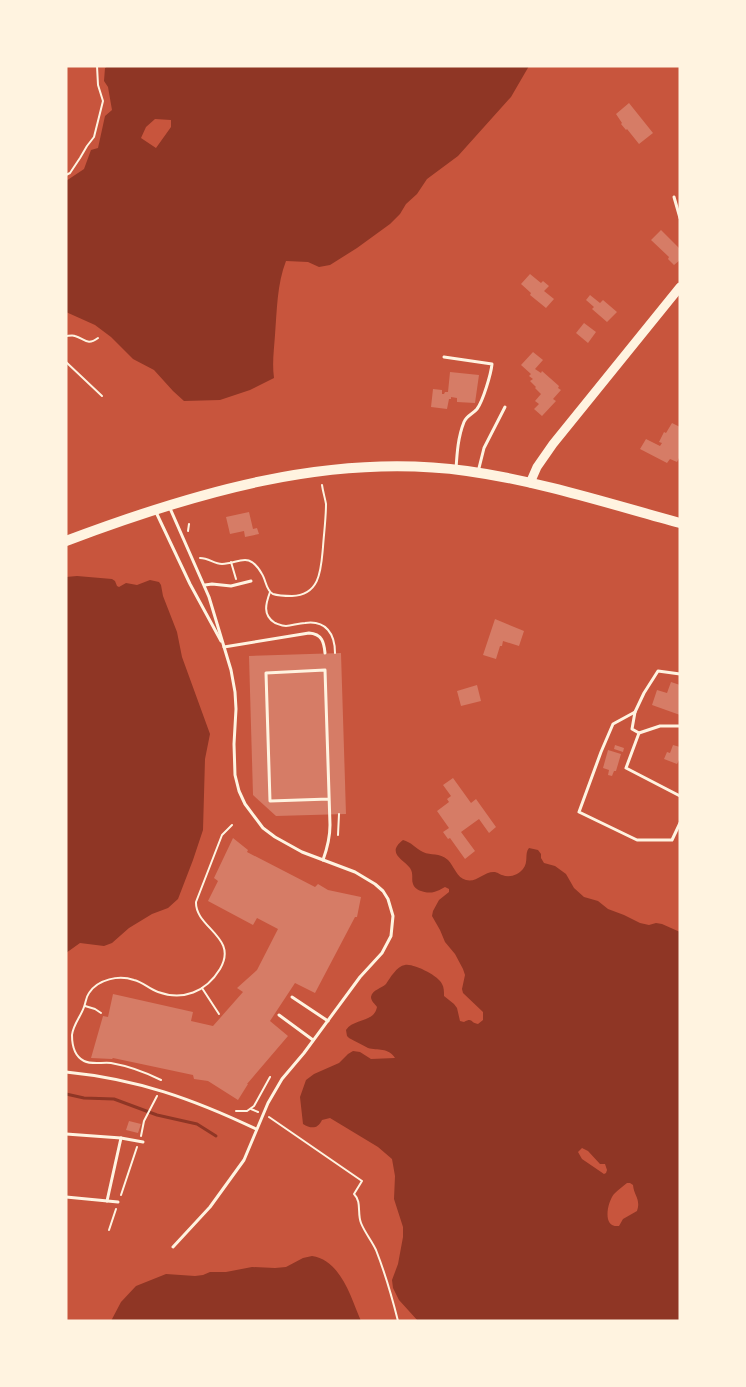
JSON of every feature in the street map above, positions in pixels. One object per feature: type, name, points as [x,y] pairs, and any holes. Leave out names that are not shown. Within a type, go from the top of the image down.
[{"type":"main road","points":[[66,541],[155,510],[248,484],[316,472],[355,467],[385,466],[434,467],[530,483],[680,523]]},
{"type":"street","points":[[530,483],[537,468],[553,444],[680,287]]},
{"type":"lane","points":[[674,197],[680,218]]},
{"type":"lane","points":[[444,357],[492,364],[479,407],[466,418],[463,424],[458,444],[456,470]]},
{"type":"lane","points":[[478,473],[484,448],[505,407]]},
{"type":"lane","points":[[168,506],[205,585],[224,647],[235,692],[235,775],[245,804],[253,817],[275,837],[302,852],[355,872],[375,884],[388,899],[393,916],[391,936],[382,953],[360,977],[274,1091],[244,1160],[210,1207],[174,1248]]},
{"type":"lane","points":[[155,510],[190,584],[224,647]]},
{"type":"lane","points":[[205,585],[228,586],[251,581]]},
{"type":"lane","points":[[224,647],[309,633],[317,634],[322,639],[325,653]]},
{"type":"lane","points":[[323,860],[330,834],[329,799],[325,670],[266,673],[270,801],[329,799]]},
{"type":"lane","points":[[680,674],[658,672],[644,693],[635,712],[632,729],[639,733],[660,726],[680,726]]},
{"type":"lane","points":[[635,712],[614,724],[601,752],[579,812],[637,840],[672,840],[680,823]]},
{"type":"lane","points":[[639,733],[626,768],[680,796]]},
{"type":"lane","points":[[292,997],[328,1021]]},
{"type":"lane","points":[[279,1015],[313,1040]]},
{"type":"lane","points":[[66,1072],[101,1076],[141,1084],[221,1112],[256,1129]]},
{"type":"lane","points":[[66,1134],[142,1141]]},
{"type":"lane","points":[[107,1201],[121,1138]]},
{"type":"lane","points":[[66,1197],[118,1202]]},
{"type":"path","points":[[66,175],[70,173],[94,137],[103,101],[98,85],[97,66]]},
{"type":"path","points":[[66,336],[74,336],[87,342],[98,338]]},
{"type":"path","points":[[66,362],[102,396]]},
{"type":"path","points":[[270,592],[282,596],[298,595],[309,590],[318,579],[323,559],[326,509],[322,485]]},
{"type":"path","points":[[188,533],[189,524]]},
{"type":"path","points":[[200,558],[206,558],[220,564],[242,560],[250,561],[263,575],[270,592],[266,610],[270,620],[276,624],[286,626],[309,622],[322,625],[333,638],[335,653]]},
{"type":"path","points":[[231,562],[238,584]]},
{"type":"path","points":[[161,1080],[144,1072],[109,1063],[93,1063],[82,1060],[73,1047],[73,1032],[87,998],[93,989],[101,983],[114,978],[125,978],[136,980],[158,992],[184,996],[202,988],[220,968],[224,958],[223,945],[197,912],[196,902],[222,835],[232,825]]},
{"type":"path","points":[[202,988],[219,1014]]},
{"type":"path","points":[[85,1006],[96,1009],[101,1014]]},
{"type":"path","points":[[234,1111],[247,1111],[251,1108],[270,1077]]},
{"type":"path","points":[[109,1230],[142,1141],[144,1121],[156,1098]]},
{"type":"path","points":[[251,1108],[284,1126],[362,1181],[354,1194],[358,1199],[359,1218],[375,1248],[398,1321]]},
{"type":"shaded area","points":[[108,66],[529,66],[511,97],[458,156],[427,179],[417,194],[390,224],[330,265],[319,267],[308,262],[286,261],[278,297],[273,356],[274,378],[250,390],[220,400],[184,401],[154,370],[133,359],[111,337],[95,325],[66,312],[66,181],[84,169],[91,150],[98,148],[105,116],[112,110],[108,87],[104,81],[105,68]],"holes":[[[155,119],[171,120],[171,127],[156,148],[141,138],[146,127]]]},
{"type":"shaded area","points":[[66,577],[112,579],[119,587],[126,583],[137,585],[150,580],[159,582],[177,632],[182,657],[210,734],[205,759],[203,830],[178,899],[168,908],[152,914],[129,928],[112,943],[104,946],[80,943],[66,953]]},
{"type":"shaded area","points":[[403,840],[423,852],[445,858],[460,877],[466,880],[474,880],[491,872],[508,876],[516,874],[525,866],[529,848],[538,850],[544,863],[555,866],[566,874],[574,888],[584,897],[598,901],[608,909],[640,923],[649,925],[662,924],[680,932],[680,1321],[418,1321],[399,1300],[393,1288],[392,1280],[398,1264],[403,1227],[394,1199],[395,1176],[392,1159],[378,1147],[330,1118],[322,1120],[314,1127],[303,1124],[300,1097],[306,1080],[314,1074],[339,1063],[353,1051],[360,1052],[371,1059],[395,1058],[389,1052],[368,1048],[349,1038],[346,1030],[350,1026],[372,1016],[377,1007],[372,1000],[372,995],[386,984],[402,966],[409,965],[419,968],[440,981],[444,996],[457,1008],[460,1021],[470,1020],[478,1024],[483,1020],[483,1012],[463,993],[465,975],[463,969],[455,954],[445,942],[432,916],[439,900],[449,892],[449,889],[445,887],[428,893],[416,888],[413,884],[410,868],[400,859],[396,852],[398,845]],"holes":[[[582,1148],[588,1151],[600,1164],[605,1164],[606,1173],[604,1174],[582,1159],[578,1152]],[[627,1183],[633,1185],[638,1200],[637,1211],[623,1219],[619,1226],[614,1226],[608,1219],[609,1203],[614,1194]]]},
{"type":"shaded area","points":[[312,1256],[322,1259],[338,1272],[349,1291],[361,1321],[111,1321],[121,1302],[136,1286],[166,1274],[195,1276],[210,1272],[226,1272],[252,1267],[286,1267],[303,1258]]},
{"type":"building","points":[[629,103],[653,133],[639,144],[621,124],[616,114]]},
{"type":"building","points":[[661,230],[680,249],[680,260],[674,265],[668,259],[669,257],[651,240]]},
{"type":"building","points":[[530,274],[541,283],[543,281],[549,286],[544,291],[554,299],[546,308],[530,295],[531,293],[521,284]]},
{"type":"building","points":[[590,295],[600,303],[603,300],[617,312],[607,322],[592,309],[594,307],[586,300]]},
{"type":"building","points":[[584,323],[596,332],[588,343],[576,333]]},
{"type":"building","points":[[533,352],[543,360],[535,369],[541,373],[542,371],[561,390],[553,399],[556,401],[542,416],[534,409],[539,404],[535,401],[541,394],[530,381],[533,379],[529,376],[531,374],[521,365]]},
{"type":"building","points":[[450,372],[479,375],[475,403],[457,402],[457,398],[451,397],[447,409],[431,407],[433,389],[442,390],[442,394],[448,392]]},
{"type":"building","points":[[672,423],[680,427],[680,456],[677,462],[670,459],[667,463],[640,449],[646,439],[660,446],[662,443],[659,442],[664,432],[666,433]]},
{"type":"building","points":[[249,512],[253,529],[257,528],[259,534],[245,537],[244,531],[230,534],[226,517]]},
{"type":"building","points":[[495,619],[524,631],[519,646],[503,641],[496,659],[483,655]]},
{"type":"building","points":[[341,653],[346,814],[276,816],[253,795],[249,656]]},
{"type":"building","points":[[671,682],[680,685],[680,715],[652,705],[657,690],[667,693]]},
{"type":"building","points":[[477,685],[481,701],[461,706],[457,691]]},
{"type":"building","points":[[615,745],[624,748],[623,752],[614,749]]},
{"type":"building","points":[[673,745],[680,747],[680,758],[677,764],[664,759],[667,752],[670,753]]},
{"type":"building","points":[[608,750],[621,754],[616,771],[614,771],[612,776],[608,775],[609,770],[603,768]]},
{"type":"building","points":[[453,778],[471,803],[476,799],[496,827],[489,833],[479,819],[461,832],[475,851],[465,859],[450,838],[448,839],[443,832],[449,828],[437,811],[449,802],[447,799],[451,796],[443,785]]},
{"type":"building","points":[[233,838],[248,850],[247,852],[315,887],[318,884],[328,890],[361,897],[357,917],[355,917],[315,993],[295,983],[270,1021],[288,1036],[247,1084],[238,1100],[208,1081],[194,1079],[193,1075],[113,1058],[91,1058],[103,1016],[108,1017],[113,994],[193,1012],[191,1021],[213,1026],[243,992],[237,988],[257,970],[278,929],[257,918],[253,925],[208,901],[218,881],[214,878]]},
{"type":"building","points":[[129,1121],[141,1124],[138,1133],[126,1130]]},
{"type":"waterway","points":[[66,1094],[84,1098],[114,1099],[157,1115],[197,1124],[216,1136]]}]
